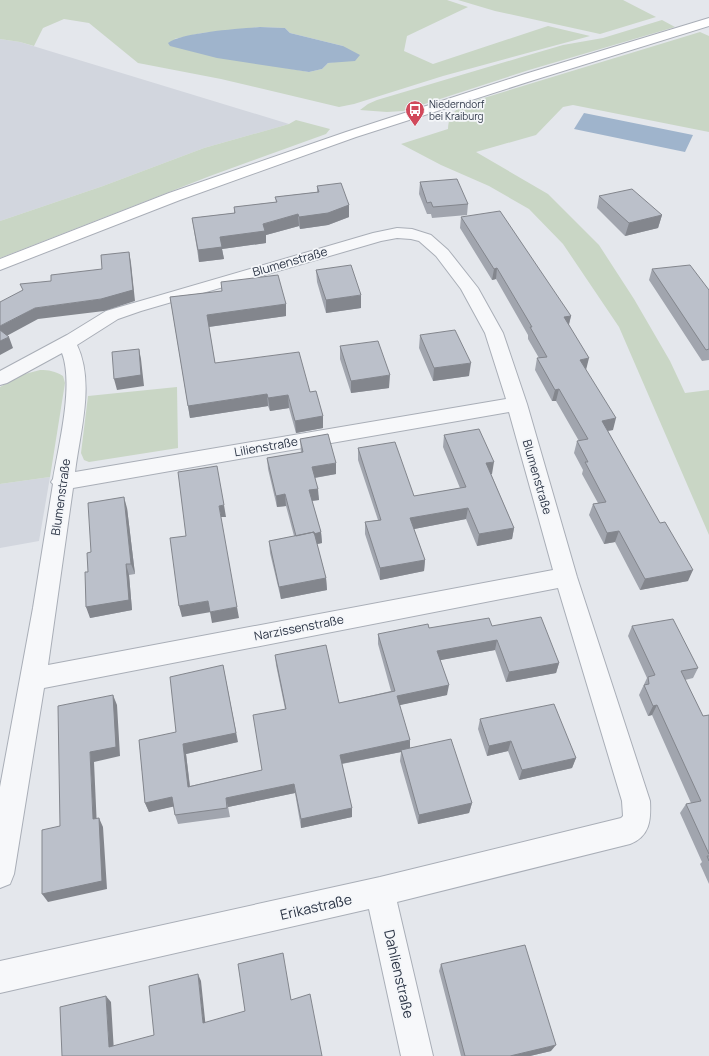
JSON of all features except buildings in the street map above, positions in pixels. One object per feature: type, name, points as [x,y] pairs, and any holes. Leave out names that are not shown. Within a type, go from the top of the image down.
[{"type":"main road","points":[[0,265],[219,179],[305,149],[444,103],[709,22]]},
{"type":"street","name":"Blumenstraße","points":[[0,874],[9,807],[33,680],[51,570],[62,482],[76,394],[77,373],[75,360],[67,343],[112,315],[135,307],[379,236],[405,233],[419,236],[442,253],[469,288],[494,334],[517,404],[566,577],[636,801],[637,819],[630,830]]},
{"type":"street","points":[[0,379],[67,343]]},
{"type":"street","name":"Lilienstraße","points":[[62,482],[517,404]]},
{"type":"street","name":"Narzissenstraße","points":[[33,680],[566,577]]},
{"type":"street","name":"Erikastraße","points":[[0,977],[380,892],[630,830]]},
{"type":"street","name":"Dahlienstraße","points":[[380,892],[417,1056]]},
{"type":"shaded area","points":[[0,39],[20,42],[289,124],[204,148],[103,186],[0,221]]},
{"type":"shaded area","points":[[50,477],[39,541],[0,548],[0,484]]},
{"type":"green space","points":[[0,0],[447,0],[468,7],[407,36],[404,51],[433,64],[548,26],[590,36],[443,76],[354,104],[339,107],[221,79],[138,63],[89,23],[64,19],[43,28],[34,46],[0,39]],"holes":[[[260,27],[285,28],[290,33],[343,46],[340,61],[328,63],[322,69],[309,72],[286,68],[174,39],[202,33]]]},
{"type":"green space","points":[[458,0],[623,0],[656,17],[600,34],[495,11]]},
{"type":"green space","points":[[662,20],[675,27],[529,70],[403,111],[387,112],[360,110],[377,100],[563,45],[603,38]]},
{"type":"green space","points":[[700,32],[709,36],[709,132],[573,105],[563,107],[536,135],[476,152],[548,194],[599,245],[634,299],[670,361],[685,393],[709,390],[709,535],[619,327],[563,244],[529,209],[489,186],[441,165],[401,144],[448,129],[450,118],[456,110],[474,101]]},
{"type":"green space","points":[[296,120],[330,129],[326,134],[210,176],[0,258],[0,221],[103,186],[204,148],[289,124]]},
{"type":"green space","points":[[40,370],[52,371],[60,374],[63,376],[65,383],[50,477],[0,484],[0,387],[21,375]]},
{"type":"green space","points":[[177,387],[178,448],[89,462],[84,460],[81,453],[88,396]]},
{"type":"water","points":[[260,27],[285,28],[290,33],[343,46],[360,55],[355,61],[328,63],[322,69],[309,72],[217,58],[170,46],[168,43],[186,36]]},
{"type":"water","points":[[584,113],[693,135],[685,152],[574,129]]},
{"type":"place","name":"Niederndorf bei Kraiburg","points":[[415,127]]}]
